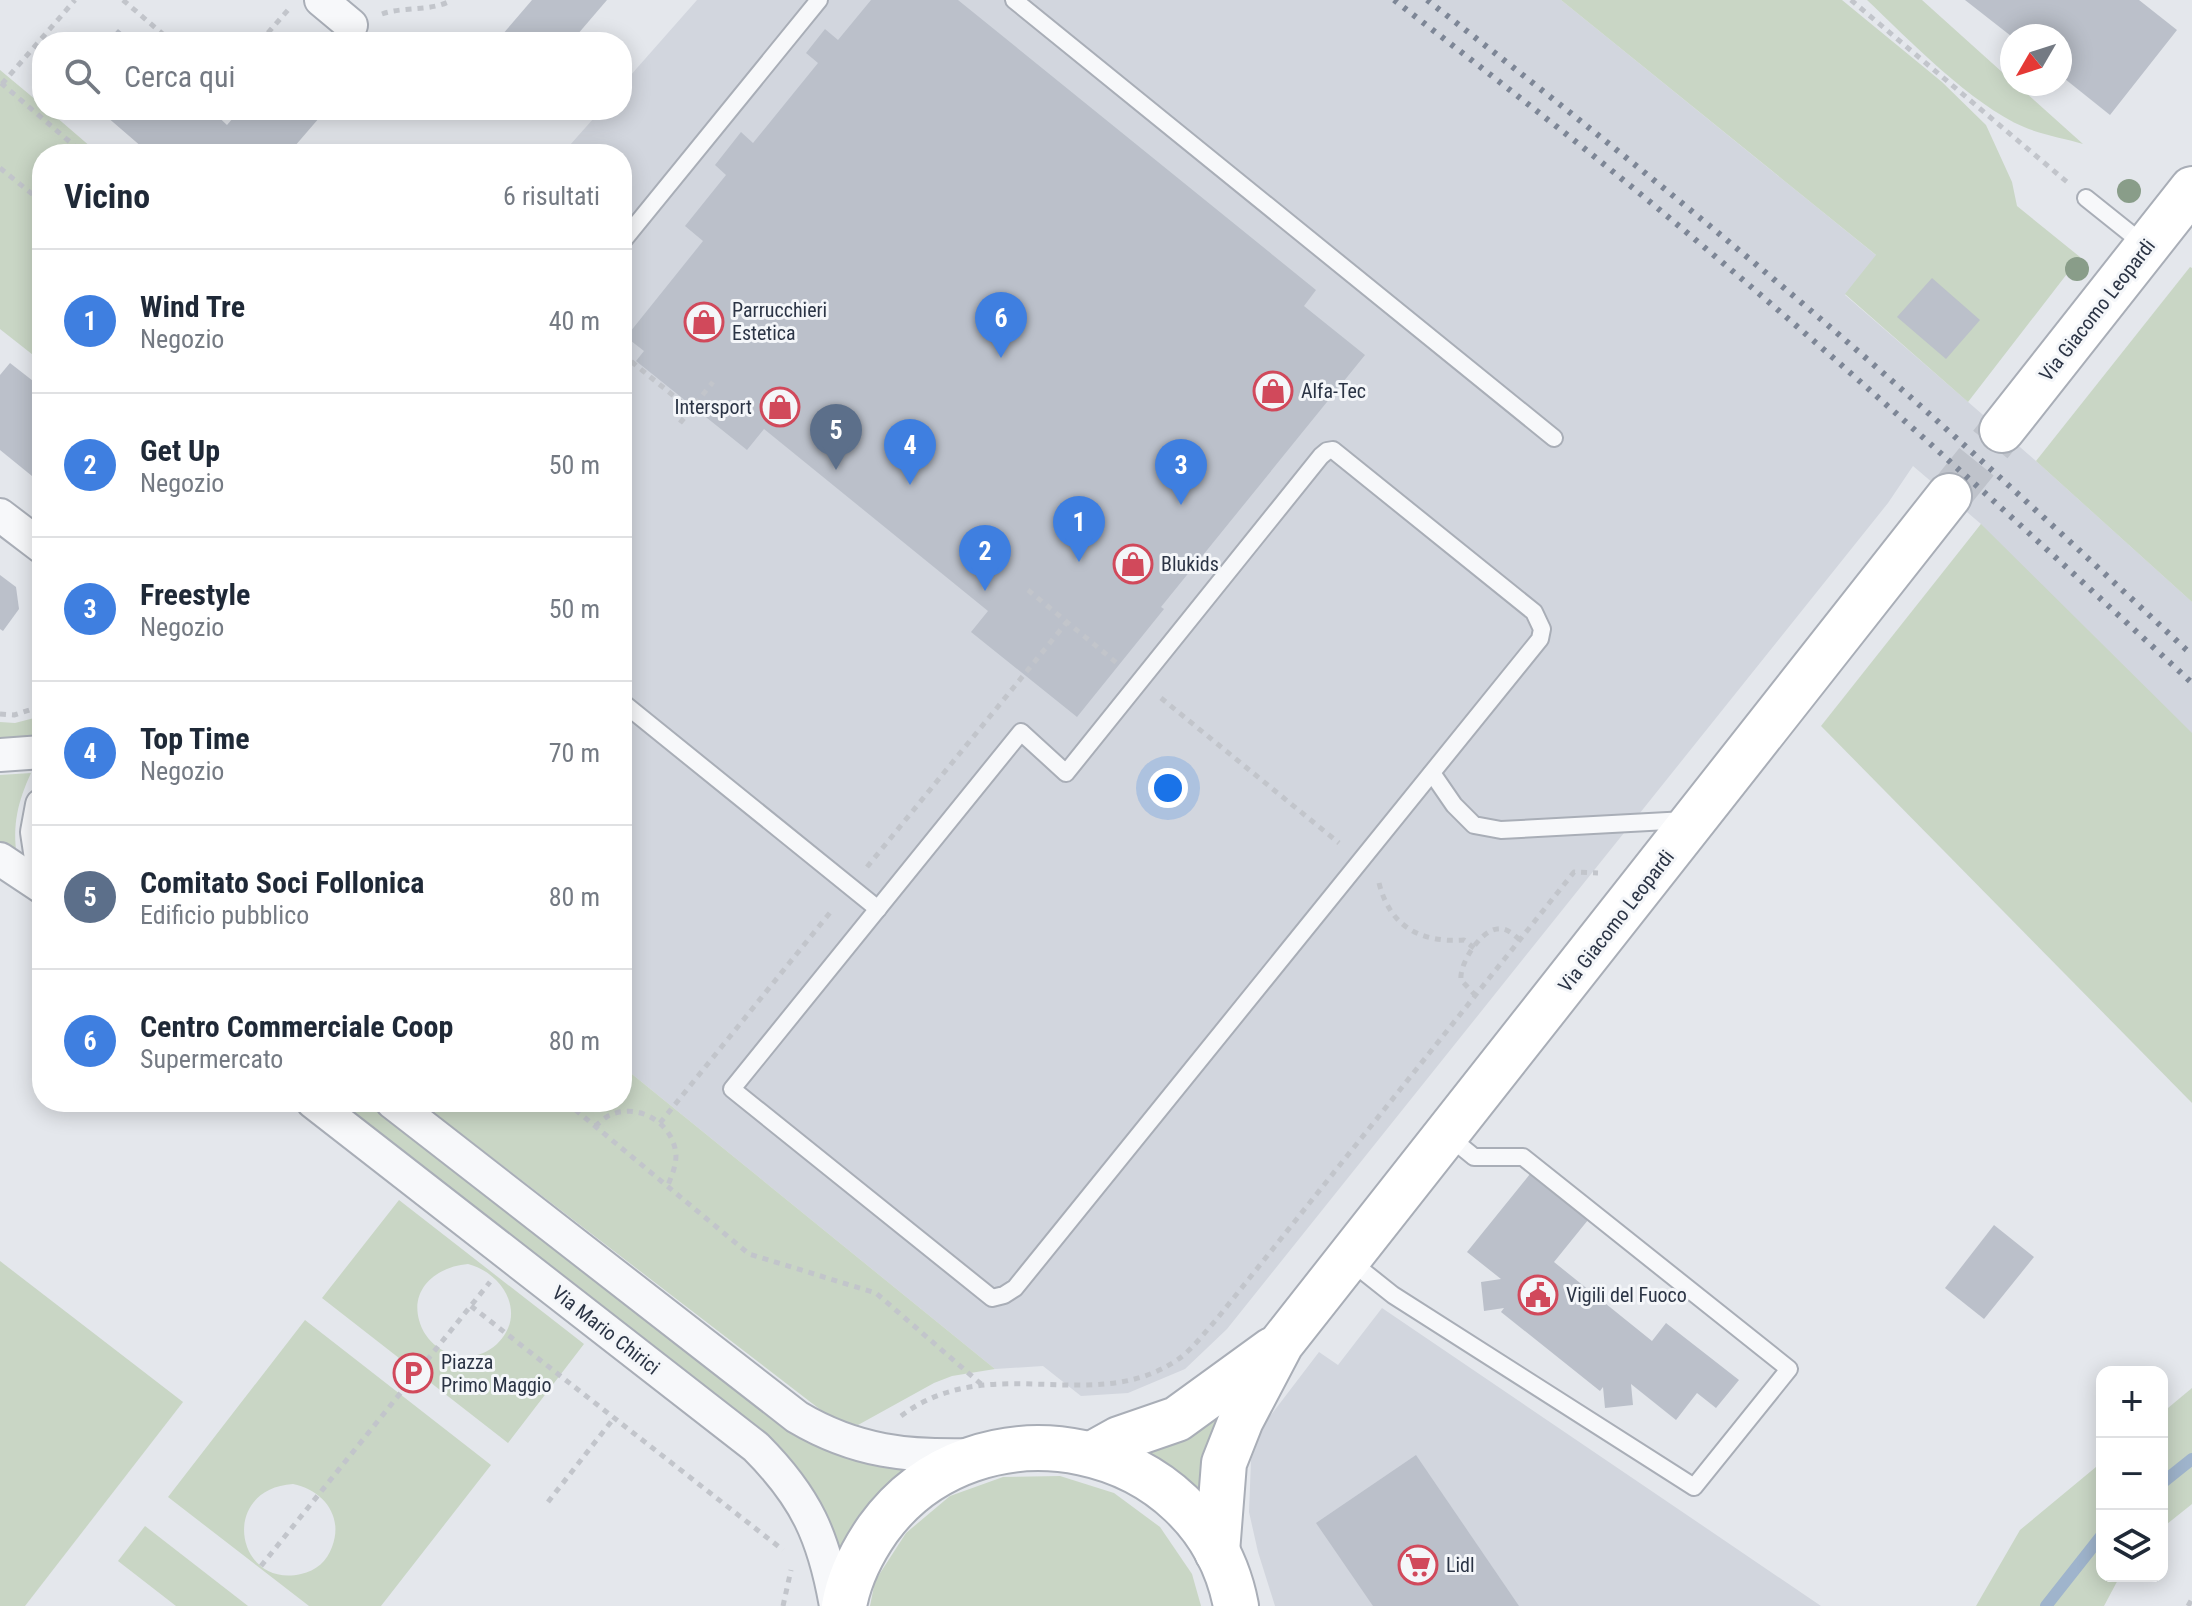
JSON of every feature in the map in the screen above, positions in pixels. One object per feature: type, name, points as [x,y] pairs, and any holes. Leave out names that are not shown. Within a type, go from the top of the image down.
[{"type":"main road","name":"Via Giacomo Leopardi","points":[[2002,430],[2192,189]]},
{"type":"main road","name":"Via Giacomo Leopardi","points":[[1217,1552],[1224,1463],[1241,1420],[1281,1344],[1949,496]]},
{"type":"main road","name":"Via Giacomo Leopardi","points":[[1092,1454],[1119,1439],[1177,1419],[1281,1344]]},
{"type":"main road","name":"Via Giacomo Leopardi","points":[[844,1606],[856,1568],[869,1542],[886,1518],[930,1479],[983,1455],[1019,1448],[1056,1448],[1092,1454],[1143,1475],[1165,1491],[1185,1509],[1217,1552],[1228,1576],[1236,1606]]},
{"type":"street","points":[[321,0],[351,25]]},
{"type":"street","points":[[0,515],[32,539]]},
{"type":"street","points":[[0,755],[32,753]]},
{"type":"street","points":[[0,859],[32,880]]},
{"type":"street","name":"Via Mario Chirici","points":[[326,1112],[769,1460],[801,1499],[811,1518],[832,1581],[836,1606]]},
{"type":"street","points":[[405,1112],[797,1417],[824,1433],[861,1447],[909,1455],[983,1455]]},
{"type":"lane","points":[[632,230],[819,0]]},
{"type":"lane","points":[[1014,0],[1554,438]]},
{"type":"lane","points":[[2086,198],[2147,247]]},
{"type":"lane","points":[[1333,450],[1534,612],[1542,629],[1540,639],[1432,773],[1015,1288],[1004,1295],[992,1298],[983,1293],[732,1089],[1021,732],[1066,773],[1327,451],[1333,450]]},
{"type":"lane","points":[[632,710],[878,909]]},
{"type":"lane","points":[[1432,773],[1454,805],[1474,825],[1501,830],[1696,820]]},
{"type":"lane","points":[[1348,1259],[1393,1295],[1694,1487],[1789,1369],[1523,1157],[1474,1157],[1447,1135]]},
{"type":"path","points":[[46,32],[75,0]]},
{"type":"path","points":[[123,0],[160,32]]},
{"type":"path","points":[[351,25],[395,10],[440,6],[452,0]]},
{"type":"path","points":[[1851,0],[2086,198]]},
{"type":"path","points":[[268,32],[288,9]]},
{"type":"path","points":[[32,48],[1,83],[32,110]]},
{"type":"path","points":[[44,120],[72,144]]},
{"type":"path","points":[[0,168],[32,194]]},
{"type":"path","points":[[632,362],[691,410]]},
{"type":"path","points":[[680,423],[713,382]]},
{"type":"path","points":[[1028,590],[1119,665]]},
{"type":"path","points":[[1024,674],[1067,622]]},
{"type":"path","points":[[1140,681],[1361,861],[1377,876],[1390,910],[1404,926],[1422,937],[1443,941],[1464,940],[1474,948]]},
{"type":"path","points":[[0,714],[14,715],[32,709]]},
{"type":"path","points":[[861,1447],[909,1410],[938,1395],[982,1384],[1100,1385],[1125,1382],[1178,1359],[1216,1320],[1574,872],[1651,876]]},
{"type":"path","points":[[1476,996],[1464,986],[1460,973],[1461,966],[1474,948],[1495,929],[1508,930],[1520,940]]},
{"type":"path","points":[[578,1112],[749,1254],[876,1293],[982,1384]]},
{"type":"path","points":[[595,1126],[610,1115],[624,1112]]},
{"type":"path","points":[[632,1112],[646,1114],[660,1123],[671,1137],[676,1153],[675,1170],[668,1185]]},
{"type":"path","points":[[261,1566],[510,1256]]},
{"type":"path","points":[[471,1306],[794,1558]]},
{"type":"path","points":[[548,1502],[614,1418]]},
{"type":"path","points":[[2188,1606],[2192,1599]]},
{"type":"shaded area","points":[[697,0],[1561,0],[1877,256],[1845,295],[2192,602],[2192,803],[1953,561],[1981,524],[1913,466],[1888,503],[1227,1329],[1185,1369],[1128,1393],[1081,1396],[1043,1366],[995,1369],[632,1074],[632,144],[571,144],[592,120],[632,120],[632,74]]},
{"type":"shaded area","points":[[1382,1308],[1821,1606],[1275,1606],[1249,1512],[1251,1460],[1264,1424],[1319,1352],[1338,1365]]},
{"type":"green space","points":[[1561,0],[1842,0],[1942,82],[1986,125],[2012,182],[2017,206],[2080,257],[1968,402],[1845,294],[1876,255]]},
{"type":"green space","points":[[1867,0],[1922,0],[2000,70],[2000,96],[2029,96],[2083,144],[2038,132],[2004,117],[1941,70]]},
{"type":"green space","points":[[0,70],[32,97],[32,120],[60,120],[87,144],[32,144],[32,354],[0,329]]},
{"type":"green space","points":[[2192,268],[2192,602],[2036,461]]},
{"type":"green space","points":[[1981,524],[2192,733],[2192,1103],[1821,726]]},
{"type":"green space","points":[[32,719],[32,740],[0,743],[0,722],[15,723]]},
{"type":"green space","points":[[31,773],[17,813],[17,856],[0,843],[0,775]]},
{"type":"green space","points":[[632,1074],[995,1369],[952,1376],[934,1383],[858,1425],[826,1414],[433,1112],[632,1112]]},
{"type":"green space","points":[[349,1112],[380,1112],[788,1425],[819,1444],[849,1457],[905,1467],[907,1470],[840,1549],[814,1491],[775,1441]]},
{"type":"green space","points":[[399,1200],[584,1344],[508,1443],[322,1298]],"holes":[[[468,1264],[481,1269],[501,1285],[507,1296],[511,1308],[506,1332],[486,1352],[475,1356],[451,1354],[431,1342],[424,1332],[417,1308],[419,1298],[429,1280],[447,1269]]]},
{"type":"green space","points":[[0,1261],[183,1402],[25,1606],[0,1606]]},
{"type":"green space","points":[[305,1320],[491,1465],[381,1606],[309,1606],[168,1497]],"holes":[[[293,1484],[322,1498],[333,1515],[335,1536],[332,1547],[316,1568],[301,1574],[279,1575],[262,1567],[250,1553],[244,1536],[245,1519],[253,1502],[269,1490]]]},
{"type":"green space","points":[[1240,1388],[1205,1501],[1140,1451]]},
{"type":"green space","points":[[2192,1388],[2192,1504],[2168,1523],[2168,1438],[2168,1408]]},
{"type":"green space","points":[[2096,1467],[2096,1582],[2117,1582],[2104,1606],[1976,1606],[2020,1530]]},
{"type":"green space","points":[[1060,1476],[1114,1493],[1160,1527],[1192,1574],[1201,1606],[870,1606],[875,1581],[906,1533],[950,1496],[1003,1477]]},
{"type":"green space","points":[[145,1526],[248,1606],[176,1606],[118,1561]]},
{"type":"building","points":[[532,0],[607,0],[580,32],[505,32]]},
{"type":"building","points":[[871,0],[958,0],[1316,290],[1304,306],[1365,355],[1161,607],[1164,609],[1077,717],[971,632],[988,611],[764,429],[747,450],[636,361],[644,351],[632,342],[632,330],[703,241],[685,226],[726,175],[715,165],[741,132],[753,143],[818,63],[806,53],[825,29],[838,40]]},
{"type":"building","points":[[1965,0],[2139,0],[2177,30],[2110,115],[2072,85],[2072,24],[2000,24],[2000,27]]},
{"type":"building","points":[[111,120],[222,120],[227,125],[231,120],[317,120],[297,144],[138,144]]},
{"type":"building","points":[[1932,278],[1980,320],[1946,359],[1897,317]]},
{"type":"building","points":[[10,363],[32,380],[32,476],[0,450],[0,375]]},
{"type":"building","points":[[0,575],[16,587],[19,609],[3,631],[0,629]]},
{"type":"building","name":"Vigili del Fuoco","points":[[1530,1174],[1588,1220],[1554,1262],[1652,1341],[1666,1323],[1739,1380],[1716,1408],[1697,1393],[1676,1420],[1631,1384],[1633,1405],[1605,1408],[1603,1387],[1600,1391],[1501,1312],[1504,1308],[1484,1311],[1481,1282],[1501,1279],[1467,1252]]},
{"type":"building","points":[[1994,1225],[2034,1257],[1984,1319],[1945,1288]]},
{"type":"building","name":"Lidl","points":[[1416,1455],[1519,1606],[1373,1606],[1316,1523]]},
{"type":"waterway","points":[[2168,1478],[2192,1459]]},
{"type":"waterway","points":[[2046,1606],[2096,1543]]},
{"type":"tunnel","points":[[1949,496],[2002,430]]},
{"type":"railway","points":[[1394,0],[1580,145],[1737,275],[1967,477],[2192,683]]},
{"type":"railway","points":[[1427,0],[1634,164],[1837,333],[1972,452],[2192,655]]},
{"type":"place","name":"Parrucchieri Estetica","points":[[704,322]]},
{"type":"place","name":"Centro Commerciale Coop","points":[[1001,358]]},
{"type":"place","name":"Alfa-Tec","points":[[1273,391]]},
{"type":"place","name":"Intersport","points":[[780,407]]},
{"type":"place","name":"Comitato Soci Follonica","points":[[836,470]]},
{"type":"place","name":"Top Time","points":[[910,485]]},
{"type":"place","name":"Freestyle","points":[[1181,505]]},
{"type":"place","name":"Wind Tre","points":[[1079,562]]},
{"type":"place","name":"Blukids","points":[[1133,564]]},
{"type":"place","name":"Get Up","points":[[985,591]]},
{"type":"place","name":"Vigili del Fuoco","points":[[1538,1295]]},
{"type":"place","name":"Piazza Primo Maggio","points":[[413,1373]]},
{"type":"place","name":"Lidl","points":[[1418,1565]]}]
